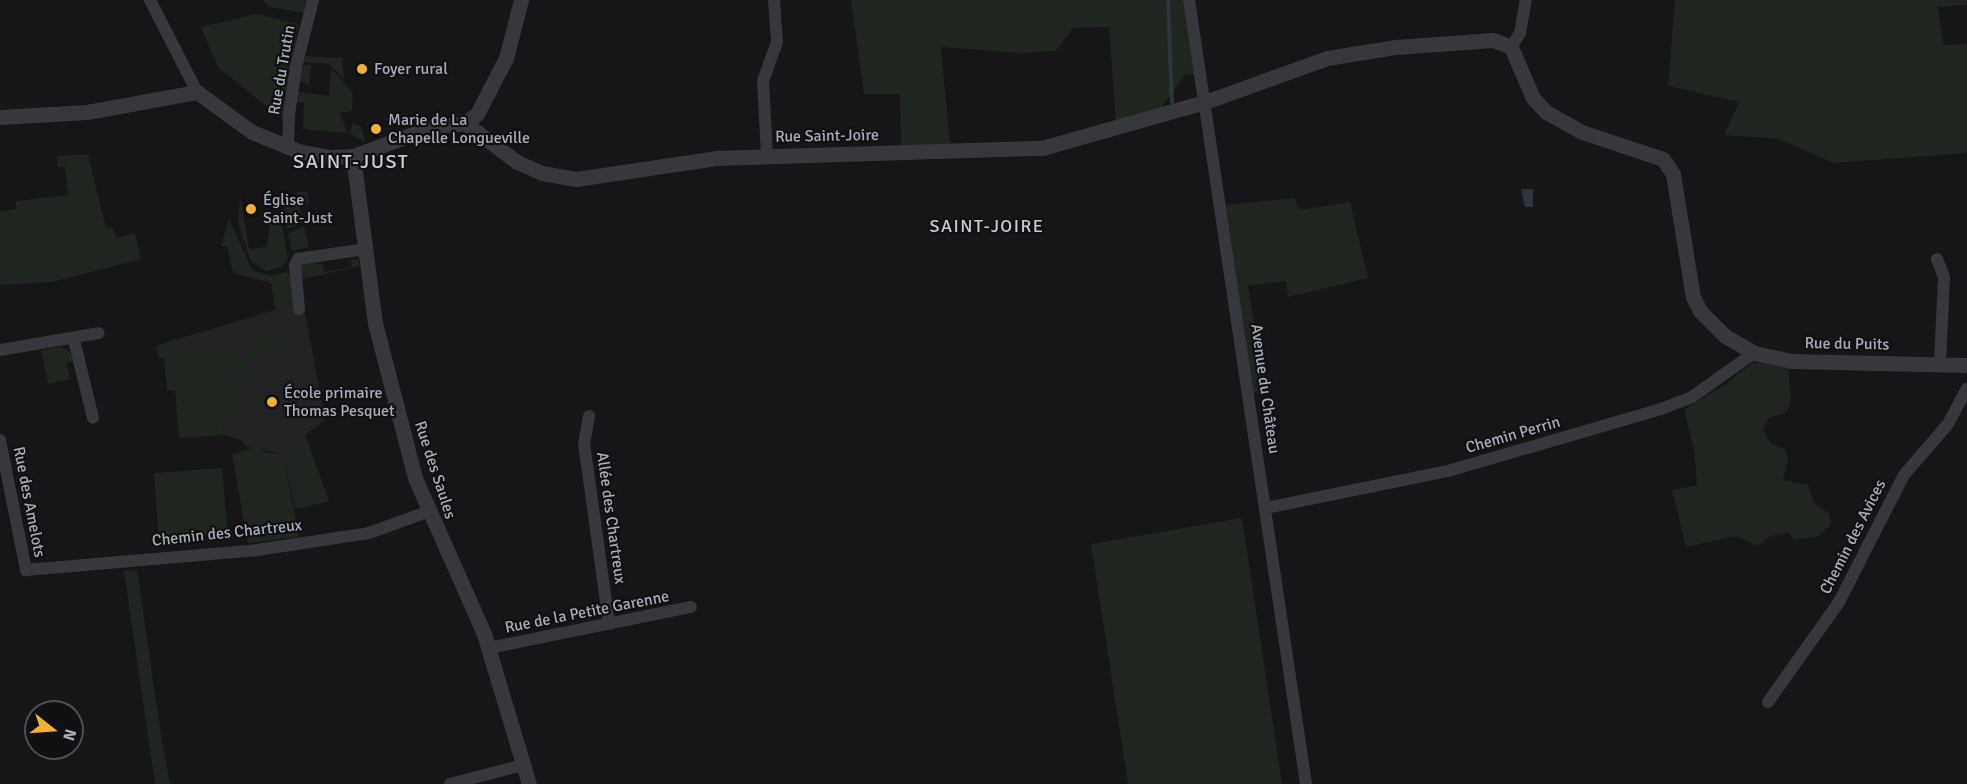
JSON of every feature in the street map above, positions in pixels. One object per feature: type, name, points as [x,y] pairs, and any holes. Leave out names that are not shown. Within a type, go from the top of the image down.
[{"type":"street","points":[[150,0],[197,92],[245,128],[288,147],[328,157],[353,156],[432,127],[465,123],[477,114],[506,58],[521,0]]},
{"type":"street","name":"Rue du Trutin","points":[[288,147],[289,115],[296,68],[313,0]]},
{"type":"street","points":[[767,155],[763,81],[777,42],[774,0]]},
{"type":"street","name":"Avenue du Château","points":[[1189,0],[1306,784]]},
{"type":"street","points":[[1526,0],[1520,33],[1511,47],[1528,90],[1546,112],[1582,132],[1663,159],[1673,174],[1693,297],[1711,323],[1754,354]]},
{"type":"street","name":"Rue Saint-Joire","points":[[465,123],[517,162],[542,173],[576,179],[668,163],[767,155],[1042,148],[1204,102],[1287,69],[1327,58],[1396,47],[1493,40],[1511,47]]},
{"type":"street","points":[[0,117],[87,112],[197,92]]},
{"type":"street","name":"Rue des Saules","points":[[353,156],[384,362],[427,512],[489,648],[529,784]]},
{"type":"street","points":[[299,309],[295,265],[298,260],[366,249]]},
{"type":"street","points":[[1937,259],[1944,277],[1940,363]]},
{"type":"street","points":[[0,350],[74,340],[99,333]]},
{"type":"street","points":[[74,340],[93,418]]},
{"type":"street","name":"Rue du Puits","points":[[1754,354],[1792,361],[1967,365]]},
{"type":"street","name":"Chemin Perrin","points":[[1266,508],[1448,471],[1661,409],[1692,397],[1754,354]]},
{"type":"street","name":"Chemin des Avices","points":[[1768,702],[1839,602],[1904,475],[1948,423],[1967,389]]},
{"type":"street","name":"Allée des Chartreux","points":[[589,416],[584,443],[609,624]]},
{"type":"street","name":"Rue des Amelots","points":[[0,440],[5,489],[26,570]]},
{"type":"street","name":"Chemin des Chartreux","points":[[26,570],[258,550],[369,532],[427,512]]},
{"type":"street","name":"Rue de la Petite Garenne","points":[[489,648],[691,607]]},
{"type":"street","points":[[450,784],[523,765]]},
{"type":"shaded area","points":[[263,0],[307,0],[303,13],[270,7]]},
{"type":"shaded area","points":[[851,0],[1183,0],[1195,76],[1186,73],[1161,108],[1116,123],[1109,27],[1073,28],[1056,51],[1021,53],[941,47],[950,145],[901,145],[900,94],[864,94]]},
{"type":"shaded area","points":[[1675,0],[1967,0],[1967,5],[1938,7],[1943,45],[1967,44],[1967,153],[1833,163],[1779,139],[1724,135],[1739,102],[1668,86]]},
{"type":"shaded area","points":[[256,14],[298,24],[284,121],[218,67],[201,27]]},
{"type":"shaded area","points":[[303,56],[342,58],[344,79],[329,64],[302,62]]},
{"type":"shaded area","points":[[302,65],[311,65],[309,85],[299,80]]},
{"type":"shaded area","points":[[331,68],[353,93],[352,111],[340,113],[347,133],[303,129],[304,102],[297,102],[298,92],[329,96]]},
{"type":"shaded area","points":[[353,123],[362,127],[365,142],[350,134]]},
{"type":"shaded area","points":[[88,154],[106,228],[112,227],[117,238],[135,233],[141,259],[52,282],[0,285],[0,211],[16,209],[16,201],[68,195],[65,167],[58,167],[57,156]]},
{"type":"shaded area","points":[[1521,189],[1533,189],[1533,207],[1525,207]]},
{"type":"shaded area","points":[[297,192],[307,192],[309,204],[300,206],[303,223],[287,229],[284,206],[298,204]]},
{"type":"shaded area","points":[[240,196],[249,249],[267,247],[270,222],[282,224],[288,260],[281,267],[266,271],[251,261],[238,223]]},
{"type":"shaded area","points":[[1295,198],[1299,210],[1350,202],[1368,278],[1288,297],[1286,281],[1248,286],[1265,392],[1253,393],[1226,205]]},
{"type":"shaded area","points":[[229,219],[252,270],[270,276],[286,272],[291,275],[295,310],[276,314],[271,283],[233,273],[227,246],[221,246]]},
{"type":"shaded area","points":[[304,226],[309,247],[292,251],[288,234]]},
{"type":"shaded area","points":[[351,259],[358,260],[360,266],[298,280],[302,262],[322,264],[324,272],[352,267]]},
{"type":"shaded area","name":"École primaire Thomas Pesquet","points":[[303,301],[325,420],[305,435],[329,501],[295,509],[283,454],[247,447],[241,440],[224,435],[217,354],[158,358],[156,346]]},
{"type":"shaded area","points":[[297,321],[296,336],[250,362],[244,362],[244,342],[271,335]]},
{"type":"shaded area","points":[[175,339],[180,354],[223,345],[241,360],[241,367],[223,386],[218,354],[221,392],[244,369],[252,367],[254,389],[248,387],[241,392],[244,413],[237,418],[228,413],[223,416],[224,435],[179,438],[175,390],[167,390],[164,358],[159,358],[157,346]]},
{"type":"shaded area","points":[[61,347],[70,352],[74,361],[66,363],[70,379],[48,384],[41,350]]},
{"type":"shaded area","points":[[1753,362],[1788,367],[1791,400],[1786,413],[1769,418],[1763,429],[1771,444],[1785,449],[1788,460],[1783,480],[1808,485],[1814,503],[1829,513],[1831,524],[1819,536],[1794,540],[1788,532],[1769,537],[1758,546],[1736,536],[1686,547],[1672,490],[1697,485],[1694,449],[1684,410],[1726,384]]},
{"type":"shaded area","points":[[307,441],[329,501],[301,508],[289,449]]},
{"type":"shaded area","points":[[260,446],[263,452],[283,454],[299,537],[248,543],[232,454]]},
{"type":"shaded area","points":[[222,468],[228,535],[159,541],[154,473]]},
{"type":"shaded area","points":[[1242,518],[1282,784],[1128,784],[1091,544]]},
{"type":"shaded area","points":[[137,570],[170,784],[155,784],[124,571]]},
{"type":"waterway","points":[[1168,0],[1172,102]]},
{"type":"place","name":"Foyer rural","points":[[362,69]]},
{"type":"place","name":"Marie de La Chapelle Longueville","points":[[376,129]]},
{"type":"place","name":"Église Saint-Just","points":[[251,209]]},
{"type":"place","name":"École primaire Thomas Pesquet","points":[[272,402]]},
{"type":"district","name":"SAINT-JUST","points":[[351,161]]},
{"type":"district","name":"SAINT-JOIRE","points":[[987,226]]}]
